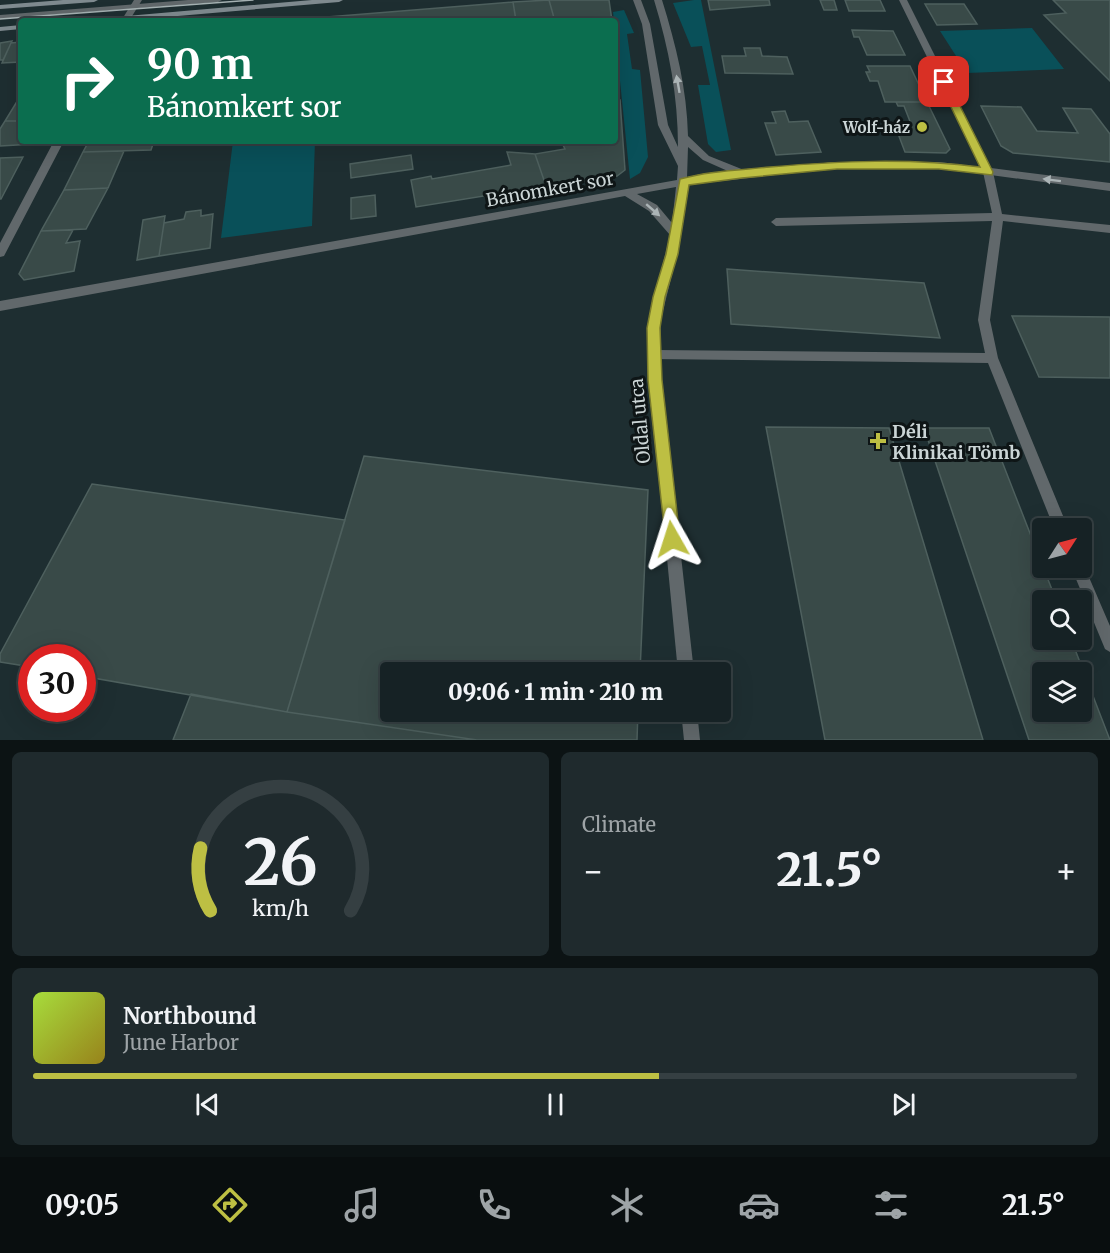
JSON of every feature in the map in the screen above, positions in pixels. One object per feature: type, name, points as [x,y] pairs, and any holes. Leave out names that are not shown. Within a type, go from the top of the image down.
[{"type":"street","points":[[0,7],[94,0]]},
{"type":"street","points":[[0,17],[136,3],[218,0]]},
{"type":"street","points":[[137,18],[339,0]]},
{"type":"street","name":"Oldal utca","points":[[637,0],[646,24],[663,125],[684,168]]},
{"type":"street","name":"Oldal utca","points":[[658,0],[668,31],[684,120],[684,182],[675,234],[655,318],[654,355],[685,662]]},
{"type":"street","points":[[903,0],[988,172],[998,217],[984,320],[992,358],[1057,518]]},
{"type":"street","points":[[127,18],[136,3]]},
{"type":"street","points":[[0,29],[18,27]]},
{"type":"street","points":[[684,138],[706,158],[742,174]]},
{"type":"street","points":[[0,253],[57,144]]},
{"type":"street","name":"Bánomkert sor","points":[[0,306],[626,192],[742,174],[837,165],[939,165],[1110,187]]},
{"type":"street","points":[[626,192],[653,208],[675,234]]},
{"type":"street","points":[[776,222],[998,217],[1110,229]]},
{"type":"street","points":[[654,355],[992,358]]},
{"type":"street","points":[[1083,578],[1110,644]]},
{"type":"street","points":[[690,722],[692,740]]},
{"type":"shaded area","points":[[701,0],[731,150],[716,152],[708,144],[698,85],[710,85],[702,46],[691,47],[673,3]]},
{"type":"shaded area","points":[[624,10],[634,33],[627,34],[632,69],[640,70],[648,157],[640,173],[630,179],[618,61],[618,18],[614,18],[613,12]]},
{"type":"shaded area","points":[[1032,28],[1064,69],[967,73],[940,31]]},
{"type":"shaded area","points":[[233,144],[315,144],[312,226],[221,238]]},
{"type":"building","points":[[549,0],[609,0],[612,18],[554,18]]},
{"type":"building","points":[[549,0],[554,18],[516,18],[513,2]]},
{"type":"building","points":[[708,0],[769,0],[770,5],[710,10]]},
{"type":"building","points":[[820,0],[834,0],[837,10],[824,10]]},
{"type":"building","points":[[845,0],[880,0],[885,11],[849,11]]},
{"type":"building","points":[[1053,0],[1110,0],[1110,81],[1044,15],[1066,13]]},
{"type":"building","points":[[513,2],[516,18],[314,18]]},
{"type":"building","points":[[925,4],[964,4],[977,24],[937,25]]},
{"type":"building","points":[[852,30],[893,31],[905,55],[867,55],[859,37],[854,37]]},
{"type":"building","points":[[12,41],[3,60],[0,60],[0,43]]},
{"type":"building","points":[[18,42],[18,62],[2,63],[11,43]]},
{"type":"building","points":[[744,48],[760,48],[762,56],[787,57],[793,74],[725,73],[722,56],[746,56]]},
{"type":"building","points":[[867,66],[910,66],[927,102],[885,102],[878,81],[870,81],[866,72],[870,72]]},
{"type":"building","points":[[18,100],[18,121],[5,121]]},
{"type":"building","points":[[618,100],[620,100],[625,170],[610,178],[546,186],[535,154],[565,149],[563,145],[618,144]]},
{"type":"building","name":"Wolf-ház","points":[[896,102],[927,102],[950,149],[946,153],[905,152],[897,131],[907,131],[904,124],[911,124],[904,106],[898,106]]},
{"type":"building","points":[[981,106],[1021,107],[1037,131],[1078,133],[1063,108],[1091,109],[1110,134],[1110,162],[1013,153],[1001,146]]},
{"type":"building","points":[[785,111],[789,122],[808,121],[821,152],[776,155],[765,123],[776,123],[772,112]]},
{"type":"building","points":[[5,121],[18,121],[18,144],[34,144],[0,146],[0,129]]},
{"type":"building","points":[[87,144],[153,144],[151,150],[83,152]]},
{"type":"building","points":[[124,151],[108,188],[64,190],[83,152]]},
{"type":"building","points":[[507,152],[535,154],[546,186],[416,207],[411,180],[431,176],[432,179],[511,165]]},
{"type":"building","points":[[411,155],[413,169],[351,178],[350,164]]},
{"type":"building","points":[[23,157],[1,199],[0,199],[0,158]]},
{"type":"building","points":[[108,188],[86,229],[41,231],[64,190]]},
{"type":"building","points":[[375,195],[376,216],[351,219],[351,198]]},
{"type":"building","points":[[201,210],[201,216],[213,214],[210,248],[159,256],[164,223],[184,219],[186,212]]},
{"type":"building","points":[[165,216],[159,256],[137,260],[143,220]]},
{"type":"building","points":[[73,230],[66,243],[80,241],[74,271],[24,280],[19,274],[41,231]]},
{"type":"building","points":[[727,269],[924,283],[940,338],[731,324]]},
{"type":"building","points":[[1012,316],[1110,317],[1110,378],[1039,377]]},
{"type":"building","points":[[766,427],[889,428],[983,740],[825,740]]},
{"type":"building","points":[[924,428],[989,428],[1032,538],[1032,578],[1047,578],[1052,590],[1032,590],[1032,650],[1075,650],[1080,662],[1032,662],[1032,722],[1092,722],[1092,693],[1110,740],[1029,740]]},
{"type":"building","points":[[364,456],[648,490],[640,662],[380,662],[380,722],[638,722],[637,740],[477,740],[287,712]]},
{"type":"building","points":[[92,484],[345,520],[287,712],[96,678],[96,644],[18,644],[18,665],[0,662],[0,654]]},
{"type":"building","points":[[191,694],[287,712],[477,740],[173,740]]},
{"type":"tram line","points":[[0,19],[253,0]]},
{"type":"place","name":"Wolf-ház","points":[[922,127]]},
{"type":"place","name":"Déli Klinikai Tömb","points":[[878,441]]},
{"type":"route","points":[[672,539],[655,380],[654,328],[659,297],[672,254],[684,182],[837,165],[939,165],[988,172],[944,82]]}]
